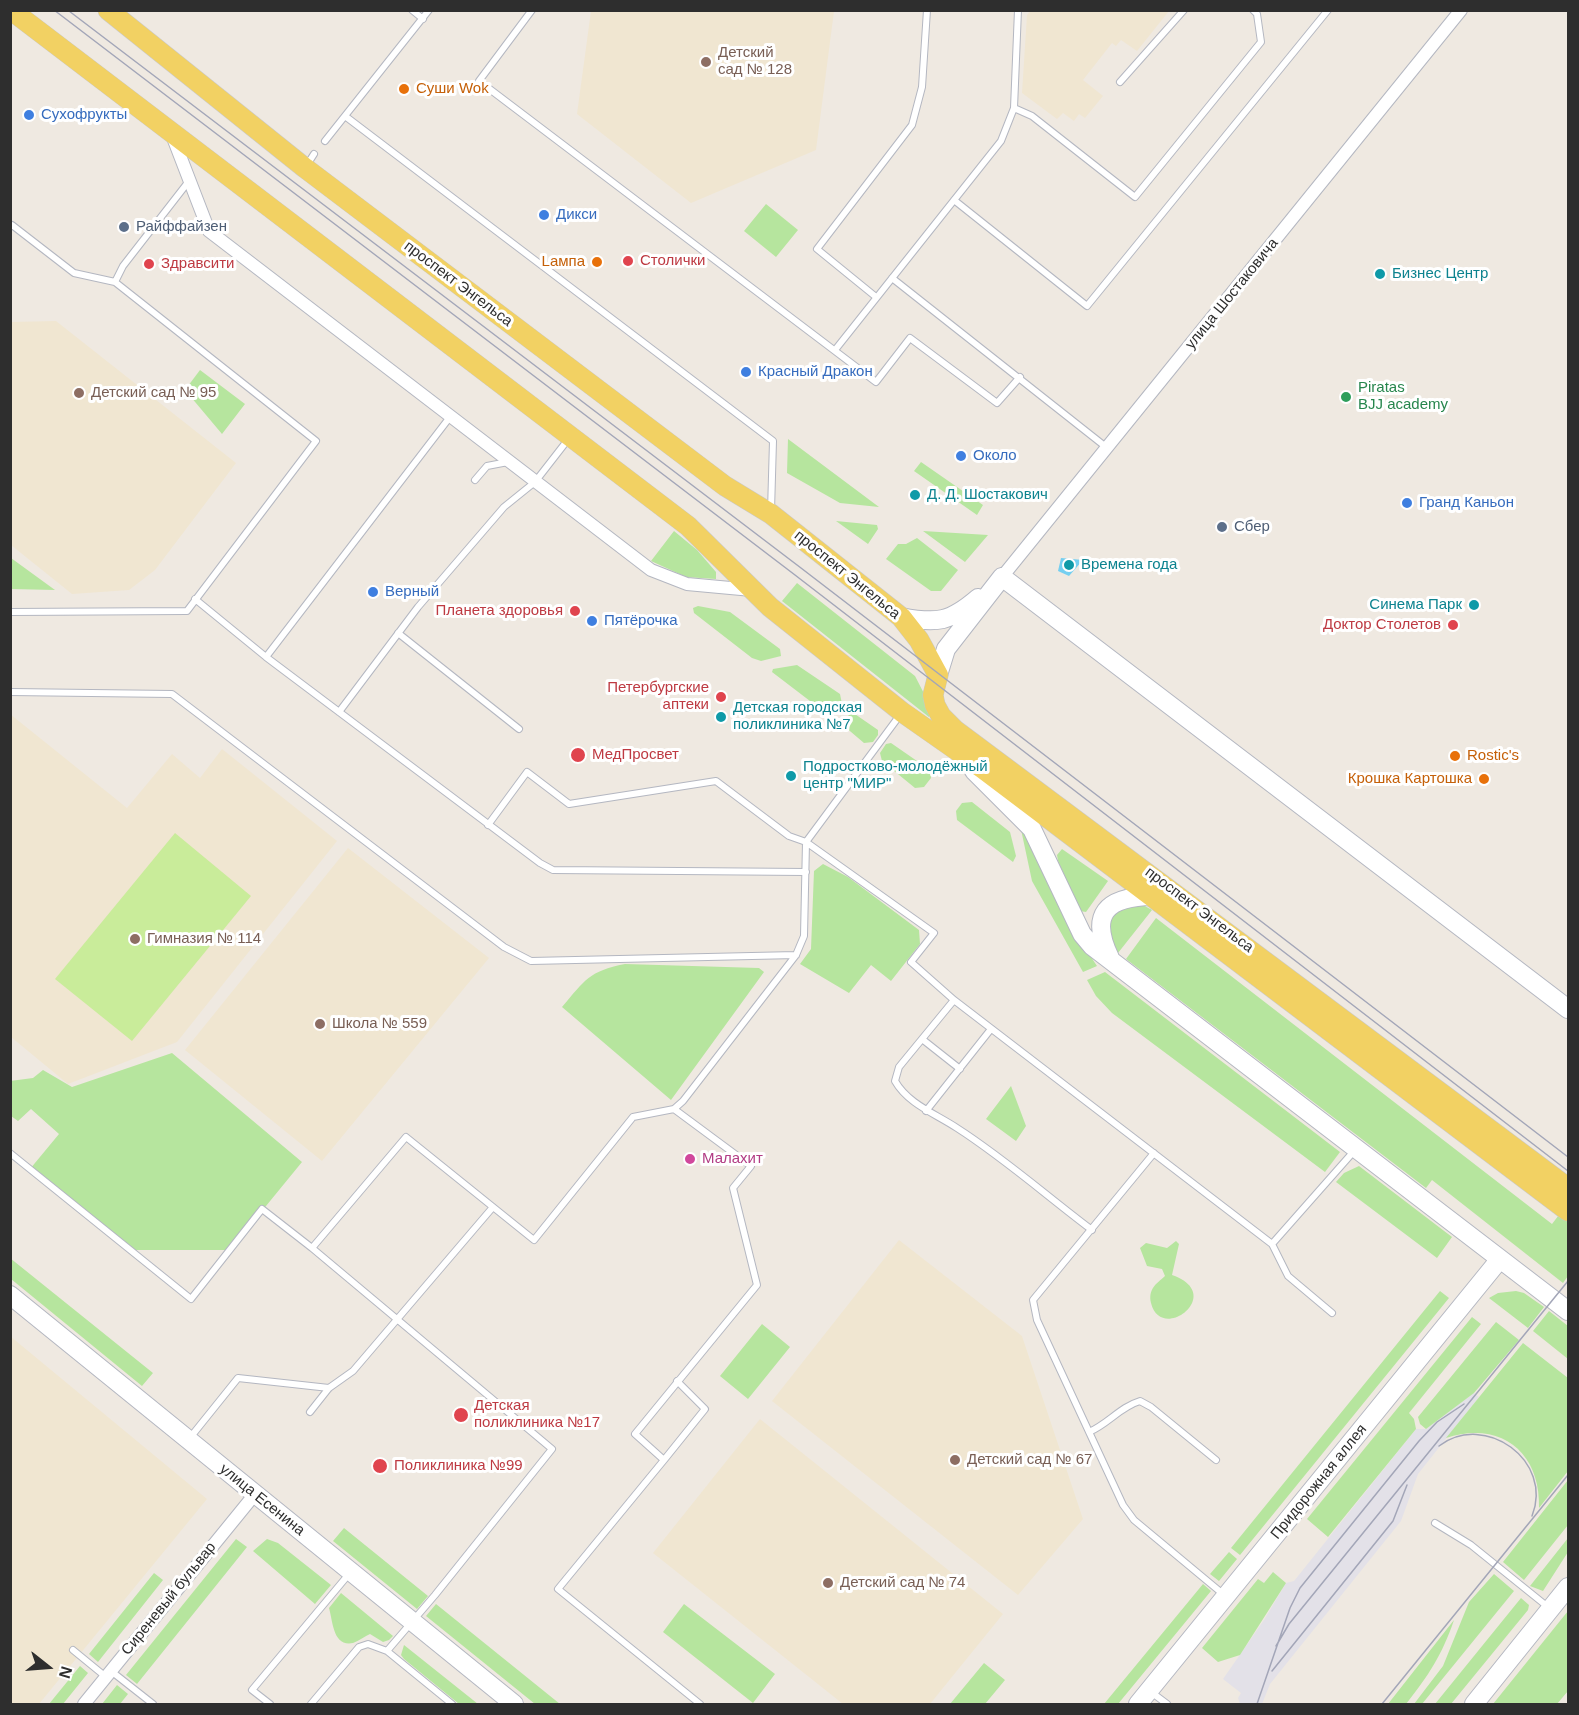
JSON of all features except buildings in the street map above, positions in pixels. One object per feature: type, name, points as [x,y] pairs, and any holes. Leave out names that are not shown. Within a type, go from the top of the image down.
[{"type":"main road","name":"проспект Энгельса","points":[[11,10],[688,526],[770,607],[902,712],[982,768],[1565,1200]]},
{"type":"main road","name":"проспект Энгельса","points":[[108,10],[309,161],[725,486],[771,514],[901,617],[919,639],[938,675],[933,695],[935,705],[941,716],[955,730],[1565,1200]]},
{"type":"main road","name":"улица Шостаковича","points":[[901,617],[930,622],[946,619],[963,610],[1002,577]]},
{"type":"main road","name":"улица Шостаковича","points":[[938,675],[946,649],[1002,577]]},
{"type":"main road","points":[[1002,577],[1569,1009]]},
{"type":"main road","name":"проспект Энгельса","points":[[947,745],[1032,829],[1082,934],[1112,962],[1569,1311]]},
{"type":"main road","name":"проспект Энгельса","points":[[1112,962],[1100,934],[1100,924],[1105,910],[1113,903],[1123,899],[1152,896]]},
{"type":"main road","name":"Придорожная аллея","points":[[1144,1697],[1500,1259]]},
{"type":"main road","name":"улица Есенина","points":[[10,1295],[514,1704]]},
{"type":"main road","points":[[1474,1704],[1569,1587]]},
{"type":"street","name":"улица Шостаковича","points":[[1002,577],[1461,10]]},
{"type":"street","points":[[171,131],[209,231],[651,570],[687,584],[752,590]]},
{"type":"street","name":"Сиреневый бульвар","points":[[84,1704],[255,1494]]},
{"type":"lane","points":[[412,10],[423,19]]},
{"type":"lane","points":[[325,141],[429,10]]},
{"type":"lane","points":[[532,10],[479,81],[876,382],[910,338],[997,403],[1020,377]]},
{"type":"lane","points":[[876,297],[817,249],[912,125],[922,87],[927,10]]},
{"type":"lane","points":[[835,350],[1001,141],[1014,108],[1018,10]]},
{"type":"lane","points":[[1120,82],[1184,10]]},
{"type":"lane","points":[[1014,108],[1032,116],[1135,197],[1261,42],[1257,14],[1253,10]]},
{"type":"lane","points":[[954,200],[1087,306],[1328,10]]},
{"type":"lane","points":[[345,116],[773,441],[771,514]]},
{"type":"lane","points":[[115,282],[123,266],[190,180]]},
{"type":"lane","points":[[10,227],[12,225],[74,273],[115,282],[316,441],[187,611],[10,612]]},
{"type":"lane","points":[[892,278],[1107,447]]},
{"type":"lane","points":[[266,657],[450,417]]},
{"type":"lane","points":[[339,712],[398,633],[504,507],[535,482],[570,436]]},
{"type":"lane","points":[[475,480],[487,466],[509,461]]},
{"type":"lane","points":[[195,599],[266,657],[488,825],[553,870],[806,872]]},
{"type":"lane","points":[[398,633],[519,729]]},
{"type":"lane","points":[[10,692],[172,694],[504,947],[531,961],[796,955]]},
{"type":"lane","points":[[312,1248],[406,1137],[534,1240],[633,1118],[674,1109],[796,955],[804,936],[806,842],[902,712]]},
{"type":"lane","points":[[488,825],[527,772],[569,804],[716,781],[789,836],[806,842],[934,933],[911,962],[991,1029],[1272,1244],[1288,1276],[1332,1314]]},
{"type":"lane","points":[[954,1000],[899,1067],[895,1081],[899,1088],[926,1111],[957,1128],[1092,1230]]},
{"type":"lane","points":[[926,1111],[991,1029]]},
{"type":"lane","points":[[922,1039],[960,1069]]},
{"type":"lane","points":[[664,1460],[635,1434],[757,1285],[733,1188],[751,1166],[674,1109]]},
{"type":"lane","points":[[1272,1244],[1356,1149]]},
{"type":"lane","points":[[10,1153],[191,1299],[262,1209],[312,1248],[552,1449],[387,1651]]},
{"type":"lane","points":[[1154,1153],[1033,1300],[1037,1320],[1123,1505],[1134,1520],[1226,1596]]},
{"type":"lane","points":[[310,1412],[330,1388],[353,1371],[493,1207]]},
{"type":"lane","points":[[188,1439],[238,1378],[330,1388]]},
{"type":"lane","points":[[677,1381],[705,1409],[558,1589],[700,1704]]},
{"type":"lane","points":[[1089,1432],[1106,1425],[1128,1405],[1140,1401],[1151,1407],[1216,1460]]},
{"type":"lane","points":[[1435,1523],[1471,1545],[1551,1609]]},
{"type":"lane","points":[[270,1704],[252,1690],[351,1572]]},
{"type":"lane","points":[[312,1704],[359,1647],[368,1644],[387,1651],[452,1704]]},
{"type":"lane","points":[[73,1650],[153,1704]]},
{"type":"lane","points":[[1144,1697],[1167,1704]]},
{"type":"shaded area","points":[[1031,10],[1169,11],[1137,51],[1121,40],[1116,46],[1112,43],[1083,80],[1103,96],[1085,118],[1079,114],[1074,121],[1063,113],[1057,119],[1022,93],[1027,15]]},
{"type":"shaded area","name":"Детский сад № 128","points":[[591,11],[834,11],[816,150],[691,203],[577,114]]},
{"type":"shaded area","name":"Детский сад № 95","points":[[56,321],[236,463],[155,570],[129,590],[72,594],[11,545],[11,322]]},
{"type":"shaded area","name":"Гимназия № 114","points":[[10,714],[127,808],[172,754],[200,778],[222,749],[337,841],[177,1042],[68,1084],[11,1037]]},
{"type":"shaded area","name":"Школа № 559","points":[[348,848],[489,958],[322,1161],[185,1050]]},
{"type":"shaded area","name":"Детский сад № 67","points":[[899,1240],[1022,1336],[1083,1519],[1018,1595],[772,1401]]},
{"type":"shaded area","points":[[10,1336],[207,1499],[39,1704],[11,1704]]},
{"type":"shaded area","points":[[1474,1393],[1479,1397],[1418,1474],[1401,1521],[1270,1684],[1262,1704],[1240,1704],[1238,1698],[1241,1693],[1223,1679],[1264,1620],[1286,1583],[1294,1581],[1416,1429],[1426,1429]]},
{"type":"shaded area","name":"Детский сад № 74","points":[[760,1419],[1003,1614],[930,1704],[843,1704],[653,1553]]},
{"type":"green space","points":[[766,204],[798,230],[776,257],[744,231]]},
{"type":"green space","points":[[200,370],[245,404],[222,434],[185,390]]},
{"type":"green space","points":[[788,439],[879,507],[840,503],[787,473]]},
{"type":"green space","points":[[921,462],[983,505],[977,515],[914,471]]},
{"type":"green space","points":[[836,521],[877,525],[878,529],[868,544]]},
{"type":"green space","points":[[674,531],[697,550],[716,572],[716,579],[686,577],[651,561]]},
{"type":"green space","points":[[923,531],[988,535],[965,562]]},
{"type":"green space","points":[[917,538],[958,570],[941,591],[931,591],[886,559],[898,544],[906,544]]},
{"type":"green space","points":[[11,558],[55,590],[11,589]]},
{"type":"green space","points":[[797,583],[915,676],[933,711],[929,717],[782,601]]},
{"type":"green space","points":[[698,606],[730,612],[780,649],[781,656],[761,661],[752,658],[694,613],[693,608]]},
{"type":"green space","points":[[797,665],[840,694],[842,704],[834,714],[827,714],[772,672],[773,669]]},
{"type":"green space","points":[[852,712],[878,730],[878,735],[873,742],[864,743],[844,726],[844,720]]},
{"type":"green space","points":[[891,743],[930,770],[931,778],[924,787],[915,788],[882,761],[880,753],[886,744]]},
{"type":"green space","points":[[972,802],[1010,832],[1016,856],[1013,862],[957,820],[956,811],[962,803]]},
{"type":"green space","points":[[1019,820],[1077,936],[1097,966],[1083,972],[1032,881]]},
{"type":"green space","points":[[175,833],[251,896],[132,1041],[55,979]]},
{"type":"green space","points":[[1062,849],[1108,881],[1086,912],[1080,911],[1058,861],[1057,855]]},
{"type":"green space","points":[[823,864],[848,877],[919,930],[920,944],[891,981],[871,965],[849,993],[800,964],[811,949],[814,871]]},
{"type":"green space","points":[[1143,905],[1152,910],[1118,953],[1112,949],[1106,922],[1119,906]]},
{"type":"green space","points":[[1156,918],[1552,1224],[1568,1203],[1568,1276],[1563,1283],[1432,1180],[1426,1188],[1126,959]]},
{"type":"green space","points":[[625,964],[759,968],[764,972],[671,1100],[562,1007],[589,978],[603,970]]},
{"type":"green space","points":[[1105,972],[1340,1152],[1325,1172],[1112,1013],[1096,996],[1087,980]]},
{"type":"green space","points":[[172,1053],[302,1162],[230,1250],[131,1250],[30,1169],[59,1134],[31,1109],[18,1121],[11,1116],[10,1081],[33,1078],[43,1070],[72,1087]]},
{"type":"green space","points":[[1011,1086],[1026,1126],[1016,1141],[986,1119]]},
{"type":"green space","points":[[1359,1166],[1452,1237],[1437,1258],[1336,1182],[1344,1173]]},
{"type":"green space","points":[[1176,1241],[1179,1244],[1172,1275],[1187,1283],[1193,1293],[1192,1303],[1186,1312],[1166,1319],[1157,1314],[1150,1298],[1154,1287],[1165,1276],[1162,1269],[1147,1266],[1140,1248],[1146,1243],[1167,1248]]},
{"type":"green space","points":[[10,1258],[153,1373],[142,1386],[11,1279]]},
{"type":"green space","points":[[1440,1291],[1449,1298],[1240,1555],[1231,1548]]},
{"type":"green space","points":[[1516,1291],[1524,1293],[1544,1307],[1528,1328],[1489,1298],[1498,1293]]},
{"type":"green space","points":[[1549,1311],[1568,1326],[1568,1359],[1533,1331]]},
{"type":"green space","points":[[1472,1317],[1481,1324],[1409,1413],[1414,1419],[1416,1429],[1328,1537],[1307,1519]]},
{"type":"green space","points":[[1496,1322],[1519,1340],[1474,1393],[1426,1429],[1420,1424],[1418,1417]]},
{"type":"green space","points":[[762,1324],[790,1347],[748,1399],[720,1376]]},
{"type":"green space","points":[[1523,1343],[1568,1378],[1568,1471],[1539,1508],[1538,1488],[1533,1471],[1525,1456],[1514,1445],[1500,1437],[1484,1433],[1446,1438]]},
{"type":"green space","points":[[1568,1480],[1568,1525],[1524,1580],[1503,1562]]},
{"type":"green space","points":[[344,1528],[428,1596],[417,1609],[333,1541]]},
{"type":"green space","points":[[1568,1538],[1568,1552],[1543,1591],[1530,1586]]},
{"type":"green space","points":[[236,1539],[247,1547],[137,1684],[126,1675]]},
{"type":"green space","points":[[267,1539],[278,1543],[331,1585],[315,1604],[253,1551]]},
{"type":"green space","points":[[1229,1552],[1237,1559],[1219,1581],[1210,1574]]},
{"type":"green space","points":[[1273,1572],[1286,1583],[1240,1655],[1218,1662],[1202,1648],[1258,1579],[1264,1583]]},
{"type":"green space","points":[[154,1573],[163,1580],[98,1662],[89,1654]]},
{"type":"green space","points":[[1494,1574],[1514,1591],[1422,1704],[1414,1704],[1443,1666],[1469,1602]]},
{"type":"green space","points":[[1203,1584],[1211,1591],[1118,1704],[1104,1704]]},
{"type":"green space","points":[[341,1593],[393,1636],[383,1642],[370,1634],[353,1643],[341,1641],[335,1632],[329,1608]]},
{"type":"green space","points":[[1521,1598],[1529,1605],[1528,1610],[1451,1704],[1435,1704]]},
{"type":"green space","points":[[436,1604],[560,1704],[535,1704],[426,1616]]},
{"type":"green space","points":[[684,1604],[775,1674],[753,1703],[663,1632]]},
{"type":"green space","points":[[1568,1611],[1568,1691],[1557,1704],[1493,1704]]},
{"type":"green space","points":[[1454,1620],[1445,1644],[1422,1684],[1406,1704],[1388,1704]]},
{"type":"green space","points":[[404,1645],[478,1704],[459,1704],[404,1659],[401,1655]]},
{"type":"green space","points":[[984,1663],[1005,1680],[985,1704],[950,1704]]},
{"type":"green space","points":[[80,1666],[88,1673],[63,1704],[49,1704]]},
{"type":"green space","points":[[117,1685],[128,1694],[120,1704],[102,1704]]},
{"type":"water","name":"Времена года","points":[[1061,558],[1083,560],[1069,576],[1058,571]]},
{"type":"tram line","points":[[54,10],[795,575],[1568,1171]]},
{"type":"tram line","points":[[69,11],[801,568],[1568,1157]]},
{"type":"tram line","points":[[1276,1646],[1289,1624],[1568,1281]]},
{"type":"tram line","points":[[1257,1704],[1290,1608],[1300,1588],[1419,1441],[1437,1422],[1464,1404]]},
{"type":"tram line","points":[[1439,1446],[1457,1437],[1476,1434],[1494,1438],[1511,1447],[1524,1460],[1533,1477],[1536,1496],[1532,1516]]},
{"type":"tram line","points":[[1382,1704],[1568,1475]]},
{"type":"tram line","points":[[1272,1671],[1393,1521],[1407,1485]]},
{"type":"place","name":"Детский сад № 128","points":[[706,62]]},
{"type":"place","name":"Суши Wok","points":[[404,89]]},
{"type":"place","name":"Сухофрукты","points":[[29,115]]},
{"type":"place","name":"Дикси","points":[[544,215]]},
{"type":"place","name":"Райффайзен","points":[[124,227]]},
{"type":"place","name":"Столички","points":[[628,261]]},
{"type":"place","name":"Lампа","points":[[597,262]]},
{"type":"place","name":"Здравсити","points":[[149,264]]},
{"type":"place","name":"Бизнес Центр","points":[[1380,274]]},
{"type":"place","name":"Красный Дракон","points":[[746,372]]},
{"type":"place","name":"Детский сад № 95","points":[[79,393]]},
{"type":"place","name":"Piratas BJJ academy","points":[[1346,397]]},
{"type":"place","name":"Около","points":[[961,456]]},
{"type":"place","name":"Д. Д. Шостакович","points":[[915,495]]},
{"type":"place","name":"Гранд Каньон","points":[[1407,503]]},
{"type":"place","name":"Сбер","points":[[1222,527]]},
{"type":"place","name":"Времена года","points":[[1069,565]]},
{"type":"place","name":"Верный","points":[[373,592]]},
{"type":"place","name":"Синема Парк","points":[[1474,605]]},
{"type":"place","name":"Планета здоровья","points":[[575,611]]},
{"type":"place","name":"Пятёрочка","points":[[592,621]]},
{"type":"place","name":"Доктор Столетов","points":[[1453,625]]},
{"type":"place","name":"Петербургские аптеки","points":[[721,697]]},
{"type":"place","name":"Детская городская поликлиника №7","points":[[721,717]]},
{"type":"place","name":"МедПросвет","points":[[578,755]]},
{"type":"place","name":"Rostic's","points":[[1455,756]]},
{"type":"place","name":"Подростково-молодёжный центр \"МИР\"","points":[[791,776]]},
{"type":"place","name":"Крошка Картошка","points":[[1484,779]]},
{"type":"place","name":"Гимназия № 114","points":[[135,939]]},
{"type":"place","name":"Школа № 559","points":[[320,1024]]},
{"type":"place","name":"Малахит","points":[[690,1159]]},
{"type":"place","name":"Детская поликлиника №17","points":[[461,1415]]},
{"type":"place","name":"Детский сад № 67","points":[[955,1460]]},
{"type":"place","name":"Поликлиника №99","points":[[380,1466]]},
{"type":"place","name":"Детский сад № 74","points":[[828,1583]]}]
